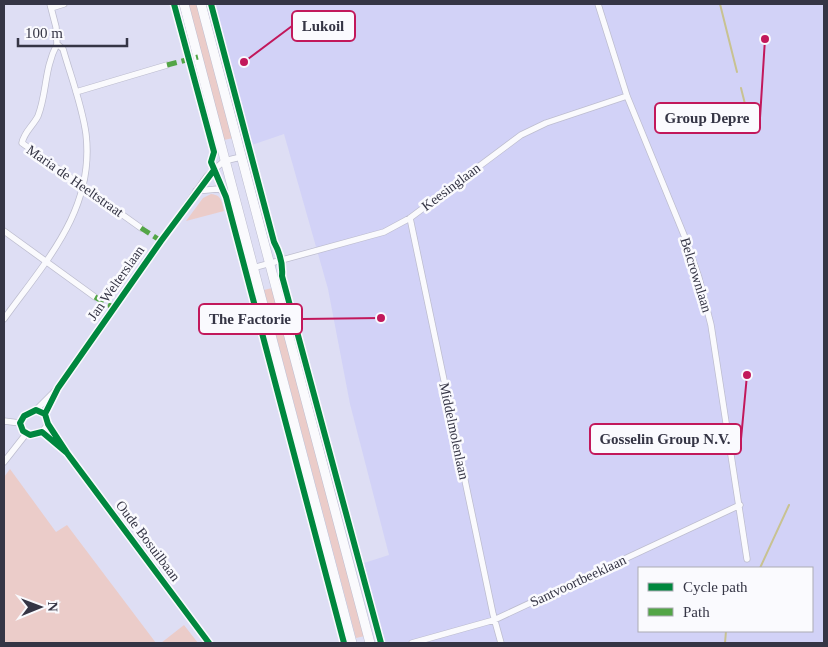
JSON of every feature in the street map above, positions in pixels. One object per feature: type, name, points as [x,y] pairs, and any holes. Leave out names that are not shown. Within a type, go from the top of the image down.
[{"type":"main road","points":[[184,4],[352,643]]},
{"type":"main road","points":[[201,4],[370,643]]},
{"type":"street","points":[[4,319],[68,227],[77,210],[84,187],[87,149],[83,116],[63,49],[57,44],[56,27],[50,6],[64,4]]},
{"type":"street","name":"Belcrownlaan","points":[[598,4],[627,96],[686,240],[699,278],[711,325],[747,559]]},
{"type":"street","name":"Maria de Heeltstraat","points":[[57,44],[49,60],[38,116],[23,136],[22,143],[141,228]]},
{"type":"street","points":[[76,92],[167,65]]},
{"type":"street","name":"Keesinglaan","points":[[254,268],[384,232],[410,218],[521,135],[546,123],[627,96]]},
{"type":"street","name":"Jan Welterslaan","points":[[45,414],[58,388],[207,176],[224,161],[241,157]]},
{"type":"street","points":[[196,191],[218,189],[234,196]]},
{"type":"street","name":"Middelmolenlaan","points":[[410,218],[494,620],[501,643]]},
{"type":"street","points":[[4,231],[95,297]]},
{"type":"street","name":"Jan Welterslaan","points":[[36,410],[58,388]]},
{"type":"street","points":[[20,422],[24,416],[36,410],[45,414],[48,424],[42,432],[34,435],[26,434]]},
{"type":"street","points":[[4,421],[20,422]]},
{"type":"street","points":[[20,422],[26,434]]},
{"type":"street","name":"Oude Bosuilbaan","points":[[48,424],[67,453],[209,643]]},
{"type":"street","name":"Oude Bosuilbaan","points":[[42,432],[67,453]]},
{"type":"street","points":[[4,462],[26,434]]},
{"type":"street","name":"Santvoortbeeklaan","points":[[412,643],[494,620],[740,505]]},
{"type":"shaded area","points":[[188,4],[198,4],[233,138],[224,140]]},
{"type":"shaded area","points":[[213,4],[824,4],[824,643],[384,643],[364,563],[389,555],[350,404],[328,289],[284,134],[249,146]]},
{"type":"shaded area","points":[[211,194],[219,197],[224,211],[186,221],[203,198]]},
{"type":"shaded area","points":[[272,288],[365,636],[356,638],[264,290]]},
{"type":"shaded area","points":[[10,469],[56,532],[67,525],[156,643],[4,643],[4,477]]},
{"type":"shaded area","points":[[184,625],[198,643],[161,643]]},
{"type":"waterway","points":[[720,4],[737,72]]},
{"type":"waterway","points":[[741,88],[751,128]]},
{"type":"waterway","points":[[760,567],[789,505]]},
{"type":"waterway","points":[[725,643],[726,632]]},
{"type":"marked path","points":[[167,65],[198,57]]},
{"type":"marked path","points":[[141,228],[161,241]]},
{"type":"marked path","points":[[95,297],[114,308]]},
{"type":"cycle path","points":[[174,4],[214,152],[211,162],[226,197],[344,643]]},
{"type":"cycle path","points":[[211,4],[274,242],[281,259],[282,276],[381,643]]},
{"type":"cycle path","points":[[45,414],[58,388],[161,241],[214,170]]},
{"type":"cycle path","points":[[67,453],[42,432],[30,435],[23,431],[20,423],[24,416],[36,410],[45,414],[48,424],[67,453],[209,643]]},
{"type":"place","name":"Group Depre","points":[[765,39]]},
{"type":"place","name":"Lukoil","points":[[244,62]]},
{"type":"place","name":"The Factorie","points":[[381,318]]},
{"type":"place","name":"Gosselin Group N.V.","points":[[747,375]]}]
